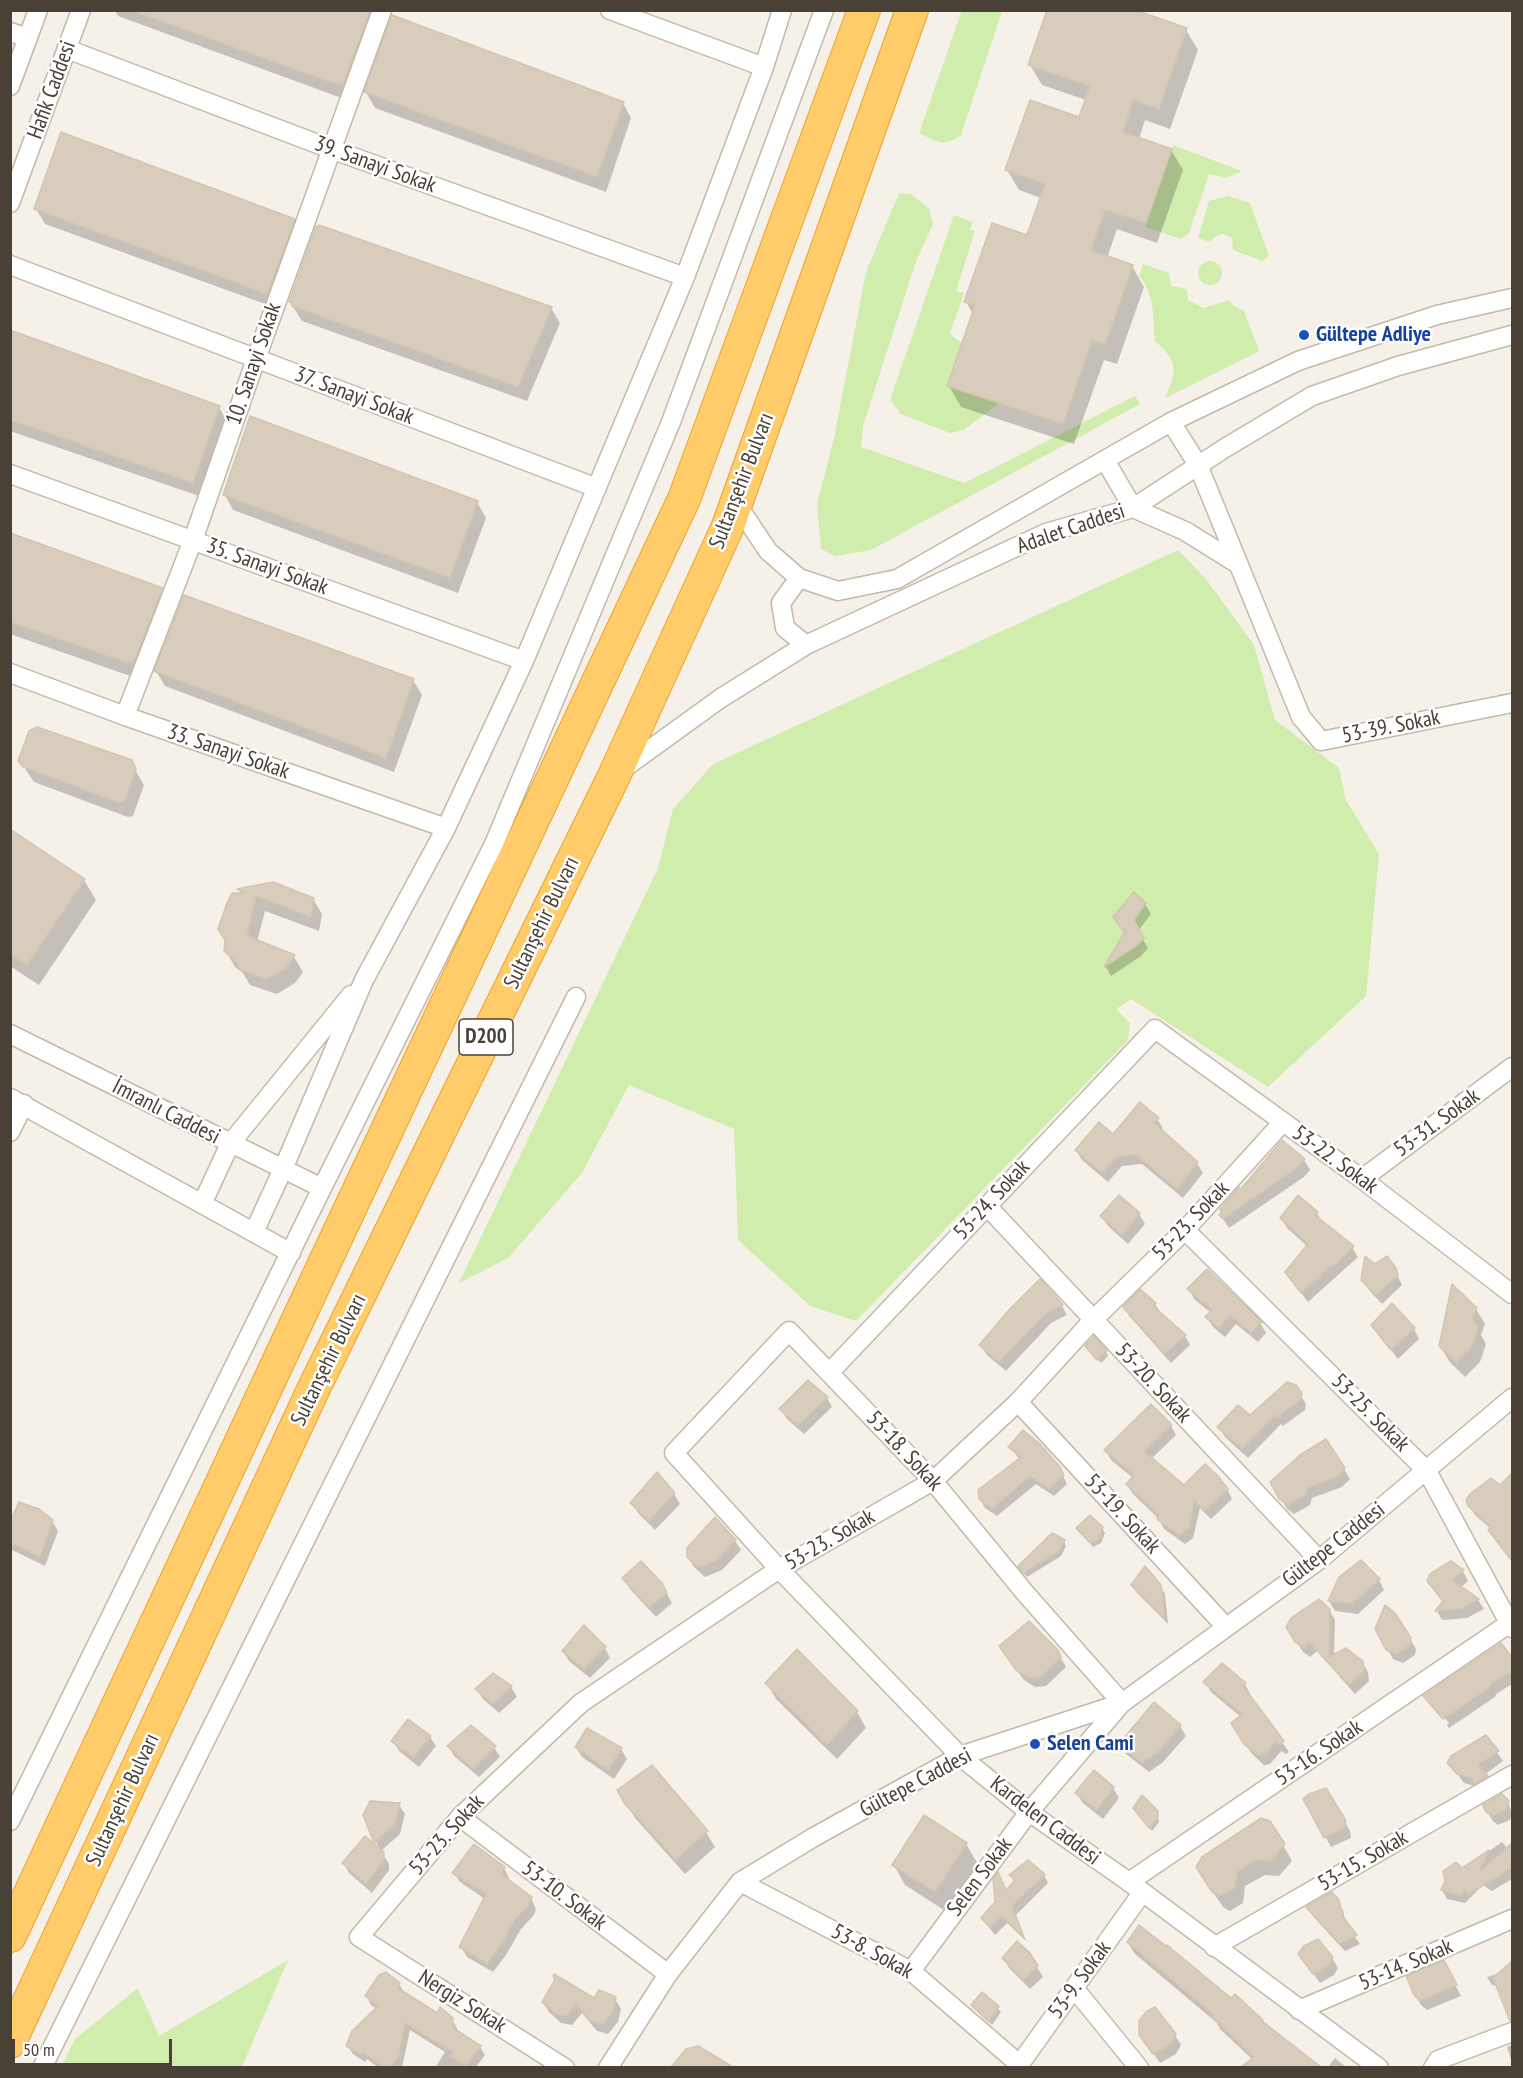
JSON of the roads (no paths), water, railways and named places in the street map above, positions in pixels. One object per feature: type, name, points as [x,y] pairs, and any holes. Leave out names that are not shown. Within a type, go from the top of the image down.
[{"type":"highway","name":"Sultanşehir Bulvarı","points":[[10,1936],[684,499],[864,10]]},
{"type":"highway","name":"Sultanşehir Bulvarı","points":[[10,2042],[313,1390],[614,776],[728,526],[912,10]]},
{"type":"street","name":"Hafik Caddesi","points":[[10,86],[38,10]]},
{"type":"street","name":"Hafik Caddesi","points":[[10,203],[81,10]]},
{"type":"street","name":"10. Sanayi Sokak","points":[[125,716],[193,540],[382,10]]},
{"type":"street","points":[[610,10],[764,67]]},
{"type":"street","points":[[254,1232],[364,980],[446,828],[524,660],[686,277],[764,67],[782,10]]},
{"type":"street","points":[[10,1821],[494,844],[671,422],[824,10]]},
{"type":"street","points":[[10,32],[28,38]]},
{"type":"street","name":"39. Sanayi Sokak","points":[[67,49],[331,149],[686,277]]},
{"type":"street","name":"37. Sanayi Sokak","points":[[10,266],[597,488]]},
{"type":"street","name":"Adalet Caddesi","points":[[736,503],[768,551],[799,578],[838,591],[897,579],[1171,422],[1298,361],[1437,315],[1512,298]]},
{"type":"street","name":"Adalet Caddesi","points":[[614,776],[721,698],[806,645],[1046,533],[1133,508],[1198,465],[1312,396],[1398,366],[1512,335]]},
{"type":"street","name":"53-39. Sokak","points":[[1171,422],[1198,465],[1301,717],[1321,741],[1512,703]]},
{"type":"street","points":[[1105,460],[1133,508],[1185,531],[1238,564]]},
{"type":"street","name":"35. Sanayi Sokak","points":[[10,474],[524,660]]},
{"type":"street","points":[[799,578],[781,603],[785,628],[806,645]]},
{"type":"street","name":"33. Sanayi Sokak","points":[[10,674],[446,828]]},
{"type":"street","points":[[202,1204],[230,1144],[364,980]]},
{"type":"street","points":[[42,2067],[576,997]]},
{"type":"street","name":"53-22. Sokak","points":[[1155,1029],[1362,1179],[1512,1294]]},
{"type":"street","name":"53-24. Sokak","points":[[830,1372],[1155,1029]]},
{"type":"street","name":"İmranlı Caddesi","points":[[10,1034],[322,1188]]},
{"type":"street","name":"53-31. Sokak","points":[[1362,1179],[1512,1067]]},
{"type":"street","points":[[10,1132],[17,1101],[291,1253]]},
{"type":"street","name":"53-23. Sokak","points":[[359,1937],[460,1817],[581,1703],[779,1569],[933,1481],[1018,1402],[1093,1320],[1185,1230],[1283,1122]]},
{"type":"street","name":"53-20. Sokak","points":[[987,1206],[1319,1560]]},
{"type":"street","name":"53-25. Sokak","points":[[1185,1230],[1427,1471],[1511,1626]]},
{"type":"street","name":"53-18. Sokak","points":[[674,1453],[789,1331],[933,1481],[1026,1594],[1122,1703]]},
{"type":"street","name":"Gültepe Caddesi","points":[[608,2067],[668,1974],[740,1882],[814,1837],[960,1756],[1122,1703],[1319,1560],[1512,1398]]},
{"type":"street","name":"53-19. Sokak","points":[[1018,1402],[1226,1627]]},
{"type":"street","name":"Kardelen Caddesi","points":[[674,1453],[779,1569],[960,1756],[1029,1812],[1379,2067]]},
{"type":"street","name":"53-16. Sokak","points":[[1135,1888],[1511,1626]]},
{"type":"street","name":"Selen Sokak","points":[[910,1971],[1029,1812],[1122,1703]]},
{"type":"street","name":"53-15. Sokak","points":[[1214,1947],[1512,1775]]},
{"type":"street","name":"53-10. Sokak","points":[[460,1817],[668,1974]]},
{"type":"street","name":"53-8. Sokak","points":[[740,1882],[910,1971],[1018,2066]]},
{"type":"street","name":"53-9. Sokak","points":[[1018,2066],[1074,1988],[1135,1888]]},
{"type":"street","name":"53-14. Sokak","points":[[1299,2010],[1512,1919]]},
{"type":"street","name":"Nergiz Sokak","points":[[359,1937],[565,2067]]},
{"type":"street","points":[[1074,1988],[1139,2067]]},
{"type":"street","points":[[1432,2067],[1438,2060],[1512,2032]]},
{"type":"place","name":"Gültepe Adliye","points":[[1304,335]]},
{"type":"place","name":"Selen Cami","points":[[1035,1744]]}]
